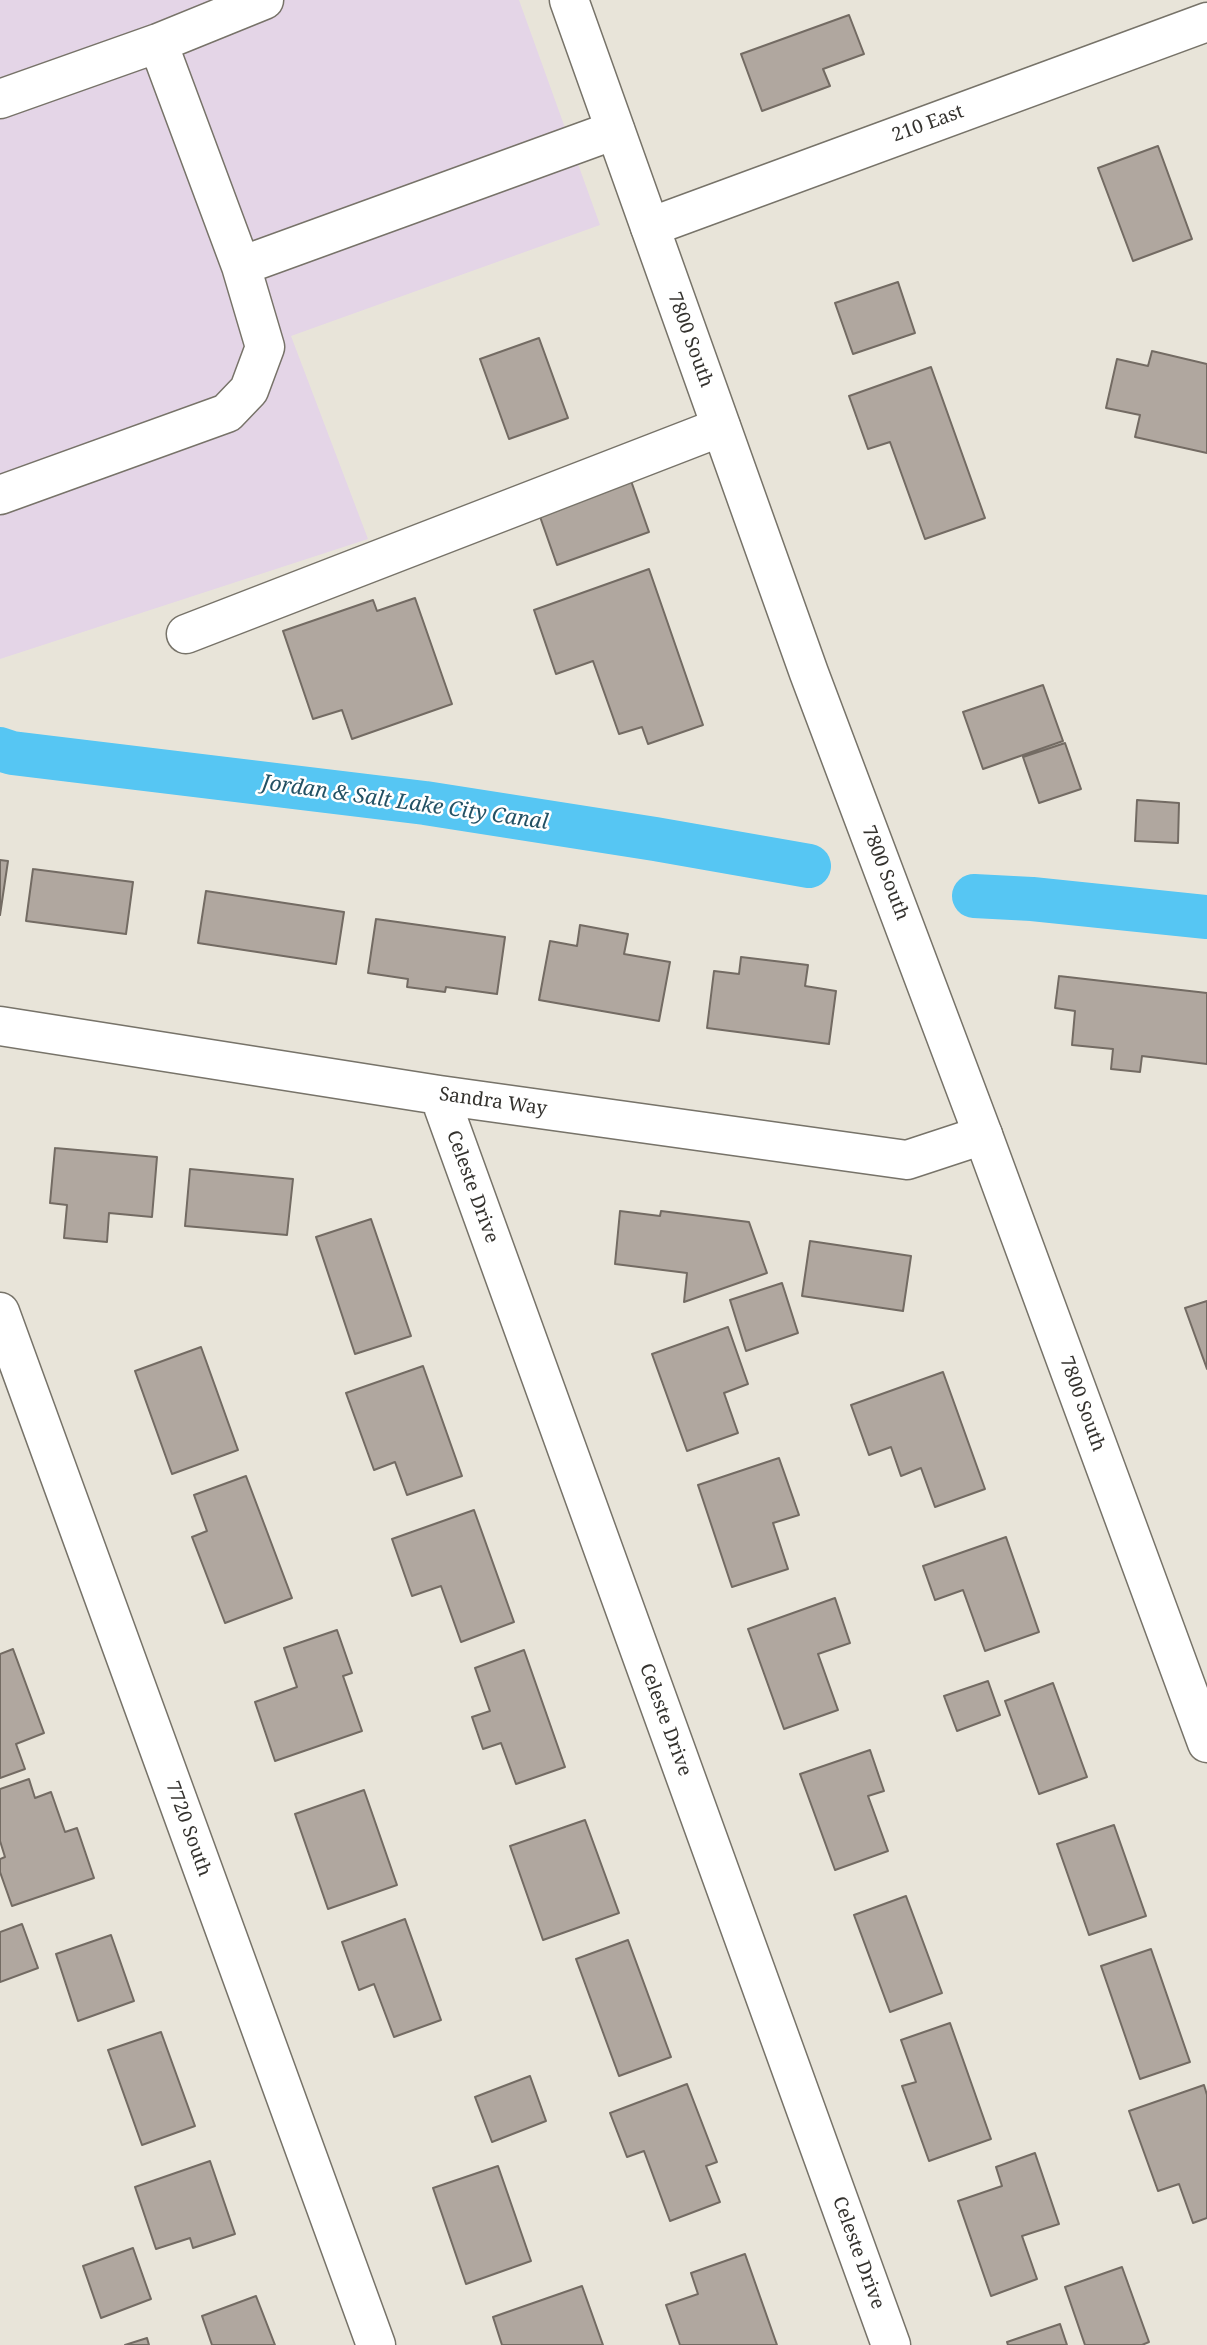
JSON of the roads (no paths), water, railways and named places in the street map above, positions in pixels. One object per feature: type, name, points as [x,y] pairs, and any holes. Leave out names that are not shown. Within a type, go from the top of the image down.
[{"type":"street","points":[[0,99],[158,43],[264,0]]},
{"type":"street","name":"7800 South","points":[[569,0],[814,686],[1207,1743]]},
{"type":"street","points":[[1203,0],[1207,12]]},
{"type":"street","name":"210 East","points":[[650,227],[1207,22]]},
{"type":"street","points":[[0,495],[227,413],[249,390],[265,347],[241,265],[158,43]]},
{"type":"street","points":[[241,265],[615,130]]},
{"type":"street","points":[[186,634],[721,427]]},
{"type":"street","name":"Sandra Way","points":[[0,1026],[439,1095],[907,1160],[983,1135]]},
{"type":"street","name":"Celeste Drive","points":[[439,1095],[891,2345]]},
{"type":"street","name":"7720 South","points":[[0,1312],[376,2345]]},
{"type":"waterway","name":"Jordan & Salt Lake City Canal","points":[[0,749],[12,753],[425,803],[809,866]]},
{"type":"waterway","name":"Jordan & Salt Lake City Canal","points":[[974,896],[1032,899],[1207,917]]}]
